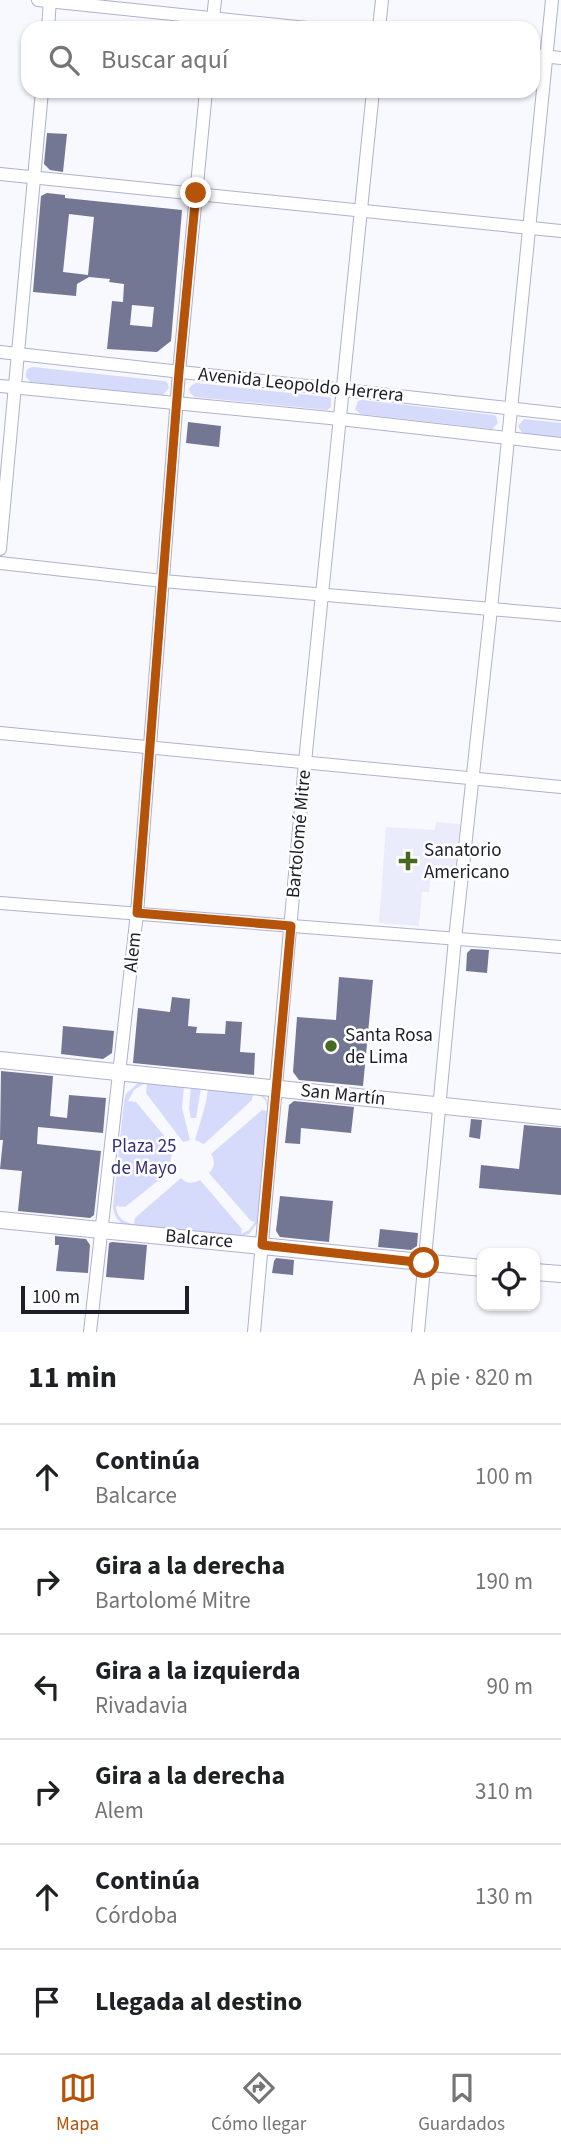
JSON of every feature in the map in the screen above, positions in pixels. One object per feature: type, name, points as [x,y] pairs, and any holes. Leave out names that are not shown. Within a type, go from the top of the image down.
[{"type":"main road","name":"San Martín","points":[[0,1060],[561,1118]]},
{"type":"main road","name":"Balcarce","points":[[0,1220],[477,1268]]},
{"type":"main road","points":[[540,1272],[561,1274]]},
{"type":"street","points":[[38,0],[199,21]]},
{"type":"street","points":[[48,21],[50,0]]},
{"type":"street","points":[[213,21],[215,0]]},
{"type":"street","points":[[380,21],[382,0]]},
{"type":"street","points":[[418,1332],[455,939],[509,438],[552,0]]},
{"type":"street","points":[[540,56],[561,58]]},
{"type":"street","points":[[0,549],[41,98]]},
{"type":"street","name":"Alem","points":[[90,1332],[137,913],[179,372],[205,98]]},
{"type":"street","name":"Bartolomé Mitre","points":[[254,1332],[305,762],[372,98]]},
{"type":"street","points":[[0,174],[561,231]]},
{"type":"street","name":"Avenida Leopoldo Herrera","points":[[0,352],[561,414]]},
{"type":"street","name":"Avenida Leopoldo Herrera","points":[[0,386],[340,419],[561,444]]},
{"type":"street","points":[[0,563],[323,596],[561,615]]},
{"type":"street","points":[[0,733],[561,787]]},
{"type":"street","points":[[0,903],[561,947]]},
{"type":"shaded area","name":"Sanatorio Americano","points":[[436,822],[460,824],[455,878],[431,876],[429,892],[422,892],[419,926],[379,923],[386,827],[435,830]]},
{"type":"green space","points":[[33,367],[164,381],[169,388],[163,395],[31,382],[26,373]]},
{"type":"green space","points":[[196,383],[328,397],[331,398],[331,407],[327,410],[195,397],[189,389]]},
{"type":"green space","points":[[358,401],[494,415],[498,423],[492,429],[360,414],[355,409]]},
{"type":"green space","points":[[524,419],[561,423],[561,438],[522,433],[518,426]]},
{"type":"green space","name":"Plaza 25 de Mayo","points":[[139,1082],[184,1086],[182,1108],[190,1140],[183,1142],[146,1093],[147,1084],[134,1090],[128,1101],[136,1102],[176,1150],[171,1159],[174,1168],[125,1207],[116,1206],[119,1216],[134,1224],[135,1218],[181,1178],[190,1183],[200,1180],[242,1229],[241,1234],[249,1230],[255,1222],[251,1221],[209,1173],[214,1164],[211,1154],[262,1110],[267,1111],[266,1101],[253,1094],[252,1100],[204,1144],[195,1140],[208,1089],[201,1088],[196,1118],[191,1118],[191,1087],[186,1086],[260,1093],[266,1098],[268,1104],[258,1222],[249,1234],[241,1236],[122,1224],[118,1220],[113,1206],[126,1094]]},
{"type":"building","points":[[47,133],[67,134],[63,172],[50,170],[44,164]]},
{"type":"building","points":[[47,193],[65,195],[65,198],[182,210],[171,341],[157,352],[107,349],[112,301],[123,302],[124,284],[109,282],[110,279],[89,277],[77,284],[76,296],[33,292],[41,196]],"holes":[[[69,214],[94,217],[88,275],[63,272]],[[132,305],[154,307],[152,327],[130,325]]]},
{"type":"building","points":[[188,422],[221,426],[219,447],[186,443]]},
{"type":"building","points":[[471,949],[489,950],[487,973],[466,971],[467,953]]},
{"type":"building","name":"Santa Rosa de Lima","points":[[339,977],[373,980],[363,1086],[299,1080],[293,1072],[297,1017],[336,1020]]},
{"type":"building","points":[[172,997],[190,999],[188,1026],[197,1027],[196,1033],[225,1034],[226,1021],[242,1022],[240,1052],[255,1053],[254,1075],[133,1063],[138,1008],[170,1012]]},
{"type":"building","points":[[63,1026],[114,1031],[112,1053],[103,1059],[61,1054]]},
{"type":"building","points":[[1,1071],[53,1076],[50,1116],[67,1118],[69,1095],[106,1098],[103,1133],[38,1127],[37,1144],[101,1151],[94,1215],[90,1218],[18,1211],[22,1171],[0,1169],[3,1140],[0,1140]]},
{"type":"building","points":[[294,1101],[354,1107],[351,1133],[301,1128],[300,1144],[285,1143],[289,1105]]},
{"type":"building","points":[[471,1119],[482,1120],[480,1139],[469,1137]]},
{"type":"building","points":[[524,1125],[561,1128],[561,1195],[479,1188],[481,1165],[519,1169]]},
{"type":"building","points":[[280,1196],[333,1201],[329,1242],[280,1237],[276,1231]]},
{"type":"building","points":[[380,1229],[418,1233],[417,1246],[411,1250],[378,1247]]},
{"type":"building","points":[[55,1236],[86,1239],[90,1245],[88,1273],[56,1271],[59,1245],[55,1245]]},
{"type":"building","points":[[109,1243],[147,1245],[144,1280],[106,1277]]},
{"type":"building","points":[[276,1258],[294,1260],[293,1275],[272,1273]]},
{"type":"place","name":"Sanatorio Americano","points":[[408,861]]},
{"type":"place","name":"Santa Rosa de Lima","points":[[331,1046]]},
{"type":"route","points":[[196,193],[179,372],[137,913],[291,926],[262,1245],[424,1263]]}]
